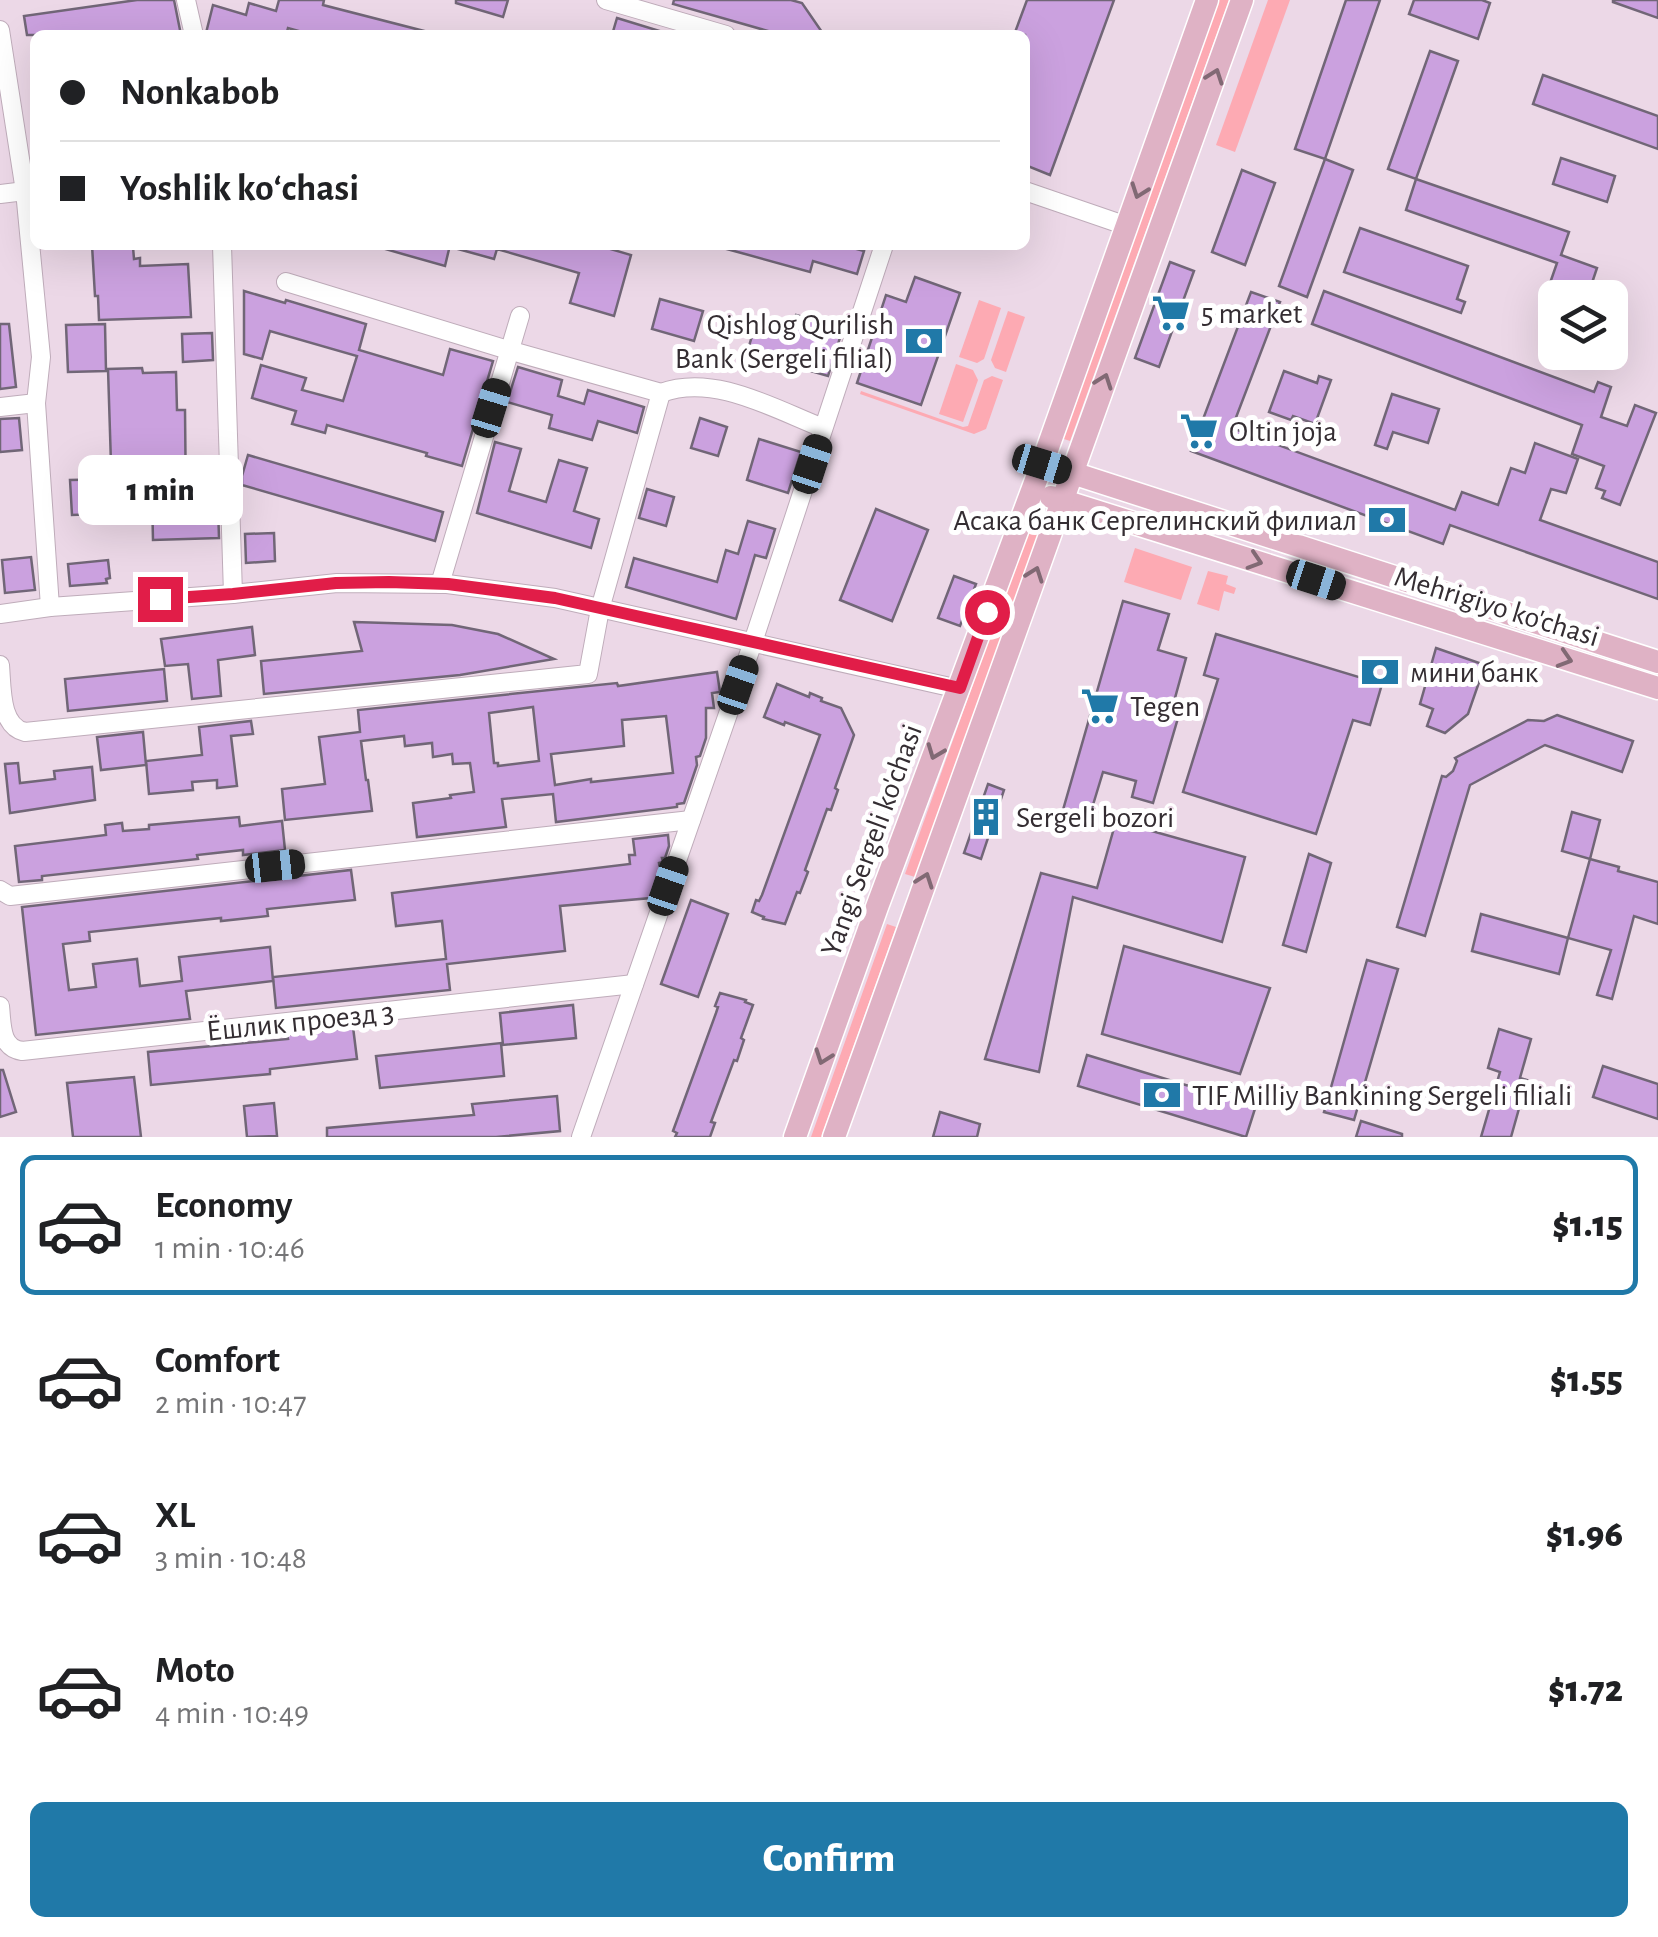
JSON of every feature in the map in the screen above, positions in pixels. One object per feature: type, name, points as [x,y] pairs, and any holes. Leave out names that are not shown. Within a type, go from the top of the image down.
[{"type":"main road","name":"Yangi Sergeli ko'chasi","points":[[794,1137],[1208,0]]},
{"type":"main road","points":[[834,1137],[1242,0]]},
{"type":"main road","name":"Mehrigiyo ko'chasi","points":[[1042,464],[1658,662]]},
{"type":"main road","name":"Mehrigiyo ko'chasi","points":[[1032,491],[1658,688]]},
{"type":"main road","points":[[877,907],[888,901],[898,902],[911,920]]},
{"type":"street","points":[[186,0],[193,30]]},
{"type":"street","points":[[606,0],[709,30]]},
{"type":"street","points":[[0,30],[30,243]]},
{"type":"street","points":[[0,194],[25,191]]},
{"type":"street","points":[[1030,193],[1127,226]]},
{"type":"street","points":[[31,250],[41,357],[36,403],[50,607]]},
{"type":"street","points":[[222,250],[233,594]]},
{"type":"street","points":[[581,1137],[753,642],[878,250]]},
{"type":"street","points":[[286,282],[661,393],[678,387],[722,388],[824,428]]},
{"type":"street","points":[[440,584],[520,316]]},
{"type":"street","points":[[0,665],[7,723],[25,732],[588,674],[600,609],[661,393]]},
{"type":"street","points":[[0,407],[36,403]]},
{"type":"street","points":[[0,614],[336,583],[440,584],[555,598],[960,688]]},
{"type":"street","points":[[0,890],[10,896],[690,820]]},
{"type":"street","name":"Ёшлик проезд 3","points":[[0,1006],[3,1036],[8,1046],[22,1051],[634,984]]},
{"type":"shaded area","points":[[1219,0],[1229,0],[1070,441],[1061,438]]},
{"type":"shaded area","points":[[1268,0],[1290,0],[1235,152],[1216,145]]},
{"type":"shaded area","points":[[979,300],[1001,308],[984,359],[977,363],[959,357]]},
{"type":"shaded area","points":[[1008,311],[1025,317],[1006,372],[995,368],[991,360]]},
{"type":"shaded area","points":[[956,364],[973,370],[978,380],[963,422],[939,414]]},
{"type":"shaded area","points":[[992,376],[1003,380],[986,429],[974,434],[860,394],[861,391],[963,427],[968,426],[984,380]]},
{"type":"shaded area","points":[[1029,528],[1039,531],[915,877],[905,874]]},
{"type":"shaded area","points":[[1135,548],[1192,567],[1181,600],[1124,582]]},
{"type":"shaded area","points":[[1208,571],[1228,576],[1226,584],[1236,588],[1234,594],[1224,591],[1219,611],[1197,604]]},
{"type":"shaded area","points":[[887,924],[896,927],[821,1137],[811,1137]]},
{"type":"building","points":[[137,0],[174,0],[180,30],[30,30],[27,35],[24,16]]},
{"type":"building","points":[[279,0],[324,0],[323,5],[420,30],[207,30],[213,5],[246,15],[249,3],[276,11]]},
{"type":"building","points":[[456,0],[508,0],[503,17]]},
{"type":"building","points":[[674,0],[791,0],[802,3],[821,30],[764,30],[673,4]]},
{"type":"building","points":[[1027,0],[1114,0],[1050,175],[1030,167],[1030,30],[1016,30]]},
{"type":"building","points":[[1346,0],[1380,0],[1325,159],[1295,149]]},
{"type":"building","points":[[1414,0],[1490,3],[1478,39],[1409,14]]},
{"type":"building","points":[[1658,0],[1658,18],[1613,2]]},
{"type":"building","points":[[617,18],[656,30],[613,30]]},
{"type":"building","points":[[1430,51],[1458,61],[1416,179],[1388,169]]},
{"type":"building","points":[[1543,75],[1658,116],[1658,149],[1533,104]]},
{"type":"building","points":[[1561,158],[1615,176],[1607,202],[1553,184]]},
{"type":"building","points":[[1325,159],[1353,170],[1307,297],[1279,286]]},
{"type":"building","points":[[1242,170],[1275,183],[1245,265],[1212,252]]},
{"type":"building","points":[[1416,179],[1569,232],[1561,255],[1597,268],[1593,280],[1551,280],[1557,263],[1406,210]]},
{"type":"building","points":[[1360,228],[1468,266],[1457,299],[1465,302],[1461,313],[1344,272]]},
{"type":"building","points":[[92,250],[133,250],[134,259],[140,258],[140,266],[188,264],[191,317],[99,320]]},
{"type":"building","points":[[389,250],[449,250],[445,266]]},
{"type":"building","points":[[462,250],[497,250],[494,259]]},
{"type":"building","points":[[500,250],[614,250],[631,255],[614,316],[570,303],[579,273]]},
{"type":"building","points":[[731,250],[864,251],[857,274],[813,261],[810,272]]},
{"type":"building","points":[[1170,262],[1194,271],[1159,367],[1135,358]]},
{"type":"building","points":[[915,277],[960,293],[921,405],[857,383],[886,295],[906,302]]},
{"type":"building","points":[[244,291],[366,324],[359,350],[443,375],[450,349],[493,361],[462,466],[327,425],[325,433],[292,424],[296,411],[252,398],[261,365],[306,378],[302,390],[343,401],[357,356],[270,331],[262,359],[244,354]]},
{"type":"building","points":[[1324,291],[1594,392],[1598,382],[1611,387],[1601,417],[1627,426],[1635,405],[1656,413],[1620,505],[1602,498],[1605,491],[1596,488],[1604,466],[1572,454],[1582,425],[1312,324]]},
{"type":"building","points":[[1251,292],[1280,302],[1232,428],[1455,510],[1462,492],[1498,505],[1511,468],[1525,473],[1535,443],[1578,459],[1566,493],[1551,489],[1540,520],[1658,562],[1658,599],[1450,525],[1443,544],[1191,451]]},
{"type":"building","points":[[660,299],[703,311],[694,341],[652,329]]},
{"type":"building","points":[[796,315],[843,328],[828,376],[747,353],[757,319],[792,330]]},
{"type":"building","points":[[0,324],[9,324],[16,387],[0,389]]},
{"type":"building","points":[[105,324],[106,371],[68,372],[66,325]]},
{"type":"building","points":[[212,333],[213,360],[183,362],[182,334]]},
{"type":"building","points":[[518,367],[562,380],[558,396],[584,404],[588,390],[644,407],[637,433],[598,421],[592,440],[549,428],[552,415],[507,402]]},
{"type":"building","points":[[142,368],[143,373],[176,372],[177,410],[185,410],[186,507],[218,506],[219,538],[153,540],[155,462],[111,464],[108,369]]},
{"type":"building","points":[[1284,371],[1317,383],[1319,376],[1331,380],[1315,424],[1269,412]]},
{"type":"building","points":[[1392,394],[1439,409],[1428,443],[1393,432],[1387,449],[1375,445]]},
{"type":"building","points":[[19,418],[22,450],[0,452],[0,419]]},
{"type":"building","points":[[700,418],[727,427],[718,456],[691,448]]},
{"type":"building","points":[[759,439],[801,452],[788,493],[747,480]]},
{"type":"building","points":[[495,442],[521,449],[509,491],[546,502],[559,460],[587,468],[574,511],[599,519],[591,548],[477,513]]},
{"type":"building","points":[[248,455],[443,512],[435,541],[242,485]]},
{"type":"building","points":[[116,479],[116,501],[121,500],[122,513],[72,515],[70,480]]},
{"type":"building","points":[[647,489],[674,497],[666,526],[639,518]]},
{"type":"building","points":[[876,509],[928,530],[892,621],[840,600]]},
{"type":"building","points":[[748,521],[775,529],[766,558],[755,555],[736,619],[626,587],[634,558],[717,582],[726,550],[738,554]]},
{"type":"building","points":[[274,533],[275,561],[246,563],[245,534]]},
{"type":"building","points":[[31,557],[35,590],[5,593],[2,560]]},
{"type":"building","points":[[108,560],[107,583],[70,586],[68,564]]},
{"type":"building","points":[[954,576],[976,584],[960,626],[938,618]]},
{"type":"building","points":[[1123,601],[1169,614],[1158,650],[1186,658],[1175,698],[1183,701],[1153,803],[1132,797],[1136,781],[1103,772],[1089,818],[1063,810]]},
{"type":"building","points":[[354,622],[452,625],[498,634],[554,659],[460,675],[264,694],[261,661],[362,651]]},
{"type":"building","points":[[252,627],[255,655],[218,660],[221,696],[192,699],[188,664],[165,666],[161,639]]},
{"type":"building","points":[[1216,634],[1382,684],[1370,725],[1353,720],[1316,834],[1183,792],[1218,679],[1204,675]]},
{"type":"building","points":[[1436,648],[1485,665],[1468,714],[1445,733],[1427,726],[1433,709],[1420,704]]},
{"type":"building","points":[[164,669],[167,701],[68,711],[65,679]]},
{"type":"building","points":[[717,672],[720,692],[712,693],[714,708],[706,708],[706,738],[700,756],[696,757],[684,803],[677,807],[556,822],[553,794],[502,799],[506,827],[417,837],[413,803],[474,792],[470,763],[453,764],[452,754],[433,757],[432,743],[405,746],[404,736],[361,741],[372,811],[285,820],[282,789],[325,784],[319,737],[360,732],[358,710],[617,683],[618,686]],"holes":[[[533,707],[539,761],[498,766],[494,763],[489,713]],[[666,716],[673,773],[555,785],[551,754],[624,746],[622,720]]]},
{"type":"building","points":[[777,684],[809,697],[810,693],[841,708],[854,735],[831,810],[827,809],[805,870],[808,872],[785,924],[752,912],[762,895],[820,735],[764,717]]},
{"type":"building","points":[[1557,715],[1633,741],[1622,772],[1545,745],[1470,785],[1425,936],[1397,927],[1442,776],[1453,771],[1455,758],[1528,720],[1544,721]]},
{"type":"building","points":[[251,721],[253,734],[231,736],[237,786],[217,788],[217,780],[192,782],[193,790],[149,794],[146,761],[202,755],[199,727]]},
{"type":"building","points":[[143,732],[146,765],[101,770],[97,737]]},
{"type":"building","points":[[18,763],[20,783],[55,779],[54,771],[92,767],[95,800],[10,813],[5,764]]},
{"type":"building","name":"Sergeli bozori","points":[[988,784],[1004,790],[981,859],[964,853]]},
{"type":"building","points":[[1572,812],[1600,820],[1590,859],[1562,851]]},
{"type":"building","points":[[239,817],[240,826],[282,821],[285,850],[197,855],[198,859],[42,876],[42,880],[19,882],[15,846],[106,835],[105,825],[122,823],[123,831]]},
{"type":"building","points":[[1116,821],[1245,857],[1222,942],[1073,897],[1039,1072],[985,1059],[1041,873],[1097,888]]},
{"type":"building","points":[[668,835],[669,846],[659,863],[651,898],[560,906],[565,951],[447,964],[450,990],[276,1008],[273,977],[446,959],[442,921],[396,926],[392,893],[630,864],[629,855],[635,855],[633,839]]},
{"type":"building","points":[[1309,854],[1331,863],[1306,952],[1283,945]]},
{"type":"building","points":[[1590,859],[1658,882],[1658,924],[1634,916],[1612,999],[1597,995],[1611,950],[1568,938]]},
{"type":"building","points":[[351,870],[355,900],[267,909],[268,916],[89,932],[90,941],[63,944],[69,990],[96,987],[93,964],[137,959],[140,986],[182,981],[179,957],[270,947],[273,981],[186,991],[190,1019],[36,1035],[22,907]]},
{"type":"building","points":[[691,900],[728,914],[698,997],[661,984]]},
{"type":"building","points":[[1481,914],[1568,938],[1559,974],[1472,951]]},
{"type":"building","points":[[1124,946],[1270,988],[1240,1074],[1102,1034]]},
{"type":"building","points":[[1367,960],[1398,969],[1354,1120],[1324,1112]]},
{"type":"building","points":[[720,993],[753,1005],[741,1038],[744,1040],[711,1122],[715,1123],[710,1137],[675,1137],[677,1133],[673,1131]]},
{"type":"building","points":[[573,1005],[576,1038],[503,1045],[500,1013]]},
{"type":"building","points":[[353,1027],[357,1059],[270,1069],[270,1074],[151,1085],[148,1052],[288,1039],[287,1035]]},
{"type":"building","points":[[1499,1029],[1531,1039],[1520,1078],[1527,1080],[1511,1137],[1481,1137],[1500,1072],[1488,1068]]},
{"type":"building","points":[[501,1043],[504,1076],[380,1088],[376,1056]]},
{"type":"building","name":"TIF Milliy Bankining Sergeli filiali","points":[[1087,1055],[1225,1097],[1229,1083],[1260,1093],[1246,1137],[1078,1086]]},
{"type":"building","points":[[1603,1066],[1658,1084],[1658,1119],[1593,1097]]},
{"type":"building","points":[[0,1070],[16,1112],[0,1117]]},
{"type":"building","points":[[134,1077],[141,1137],[73,1137],[67,1083]]},
{"type":"building","points":[[557,1096],[560,1131],[496,1137],[327,1137],[327,1128],[474,1115],[472,1104]]},
{"type":"building","points":[[274,1103],[277,1136],[247,1137],[244,1106]]},
{"type":"building","points":[[940,1112],[980,1124],[977,1137],[933,1137]]},
{"type":"building","points":[[1361,1121],[1402,1134],[1402,1137],[1356,1137]]},
{"type":"place","name":"5 market","points":[[1171,313]]},
{"type":"place","name":"Qishlog Qurilish Bank (Sergeli filial)","points":[[924,341]]},
{"type":"place","name":"Oltin joja","points":[[1199,431]]},
{"type":"place","name":"Асака банк Сергелинский филиал","points":[[1387,520]]},
{"type":"place","name":"мини банк","points":[[1380,672]]},
{"type":"place","name":"Tegen","points":[[1100,706]]},
{"type":"place","name":"Sergeli bozori","points":[[986,817]]},
{"type":"place","name":"TIF Milliy Bankining Sergeli filiali","points":[[1162,1095]]},
{"type":"route","points":[[160,599],[336,583],[448,584],[555,598],[960,688],[987,612]]}]
